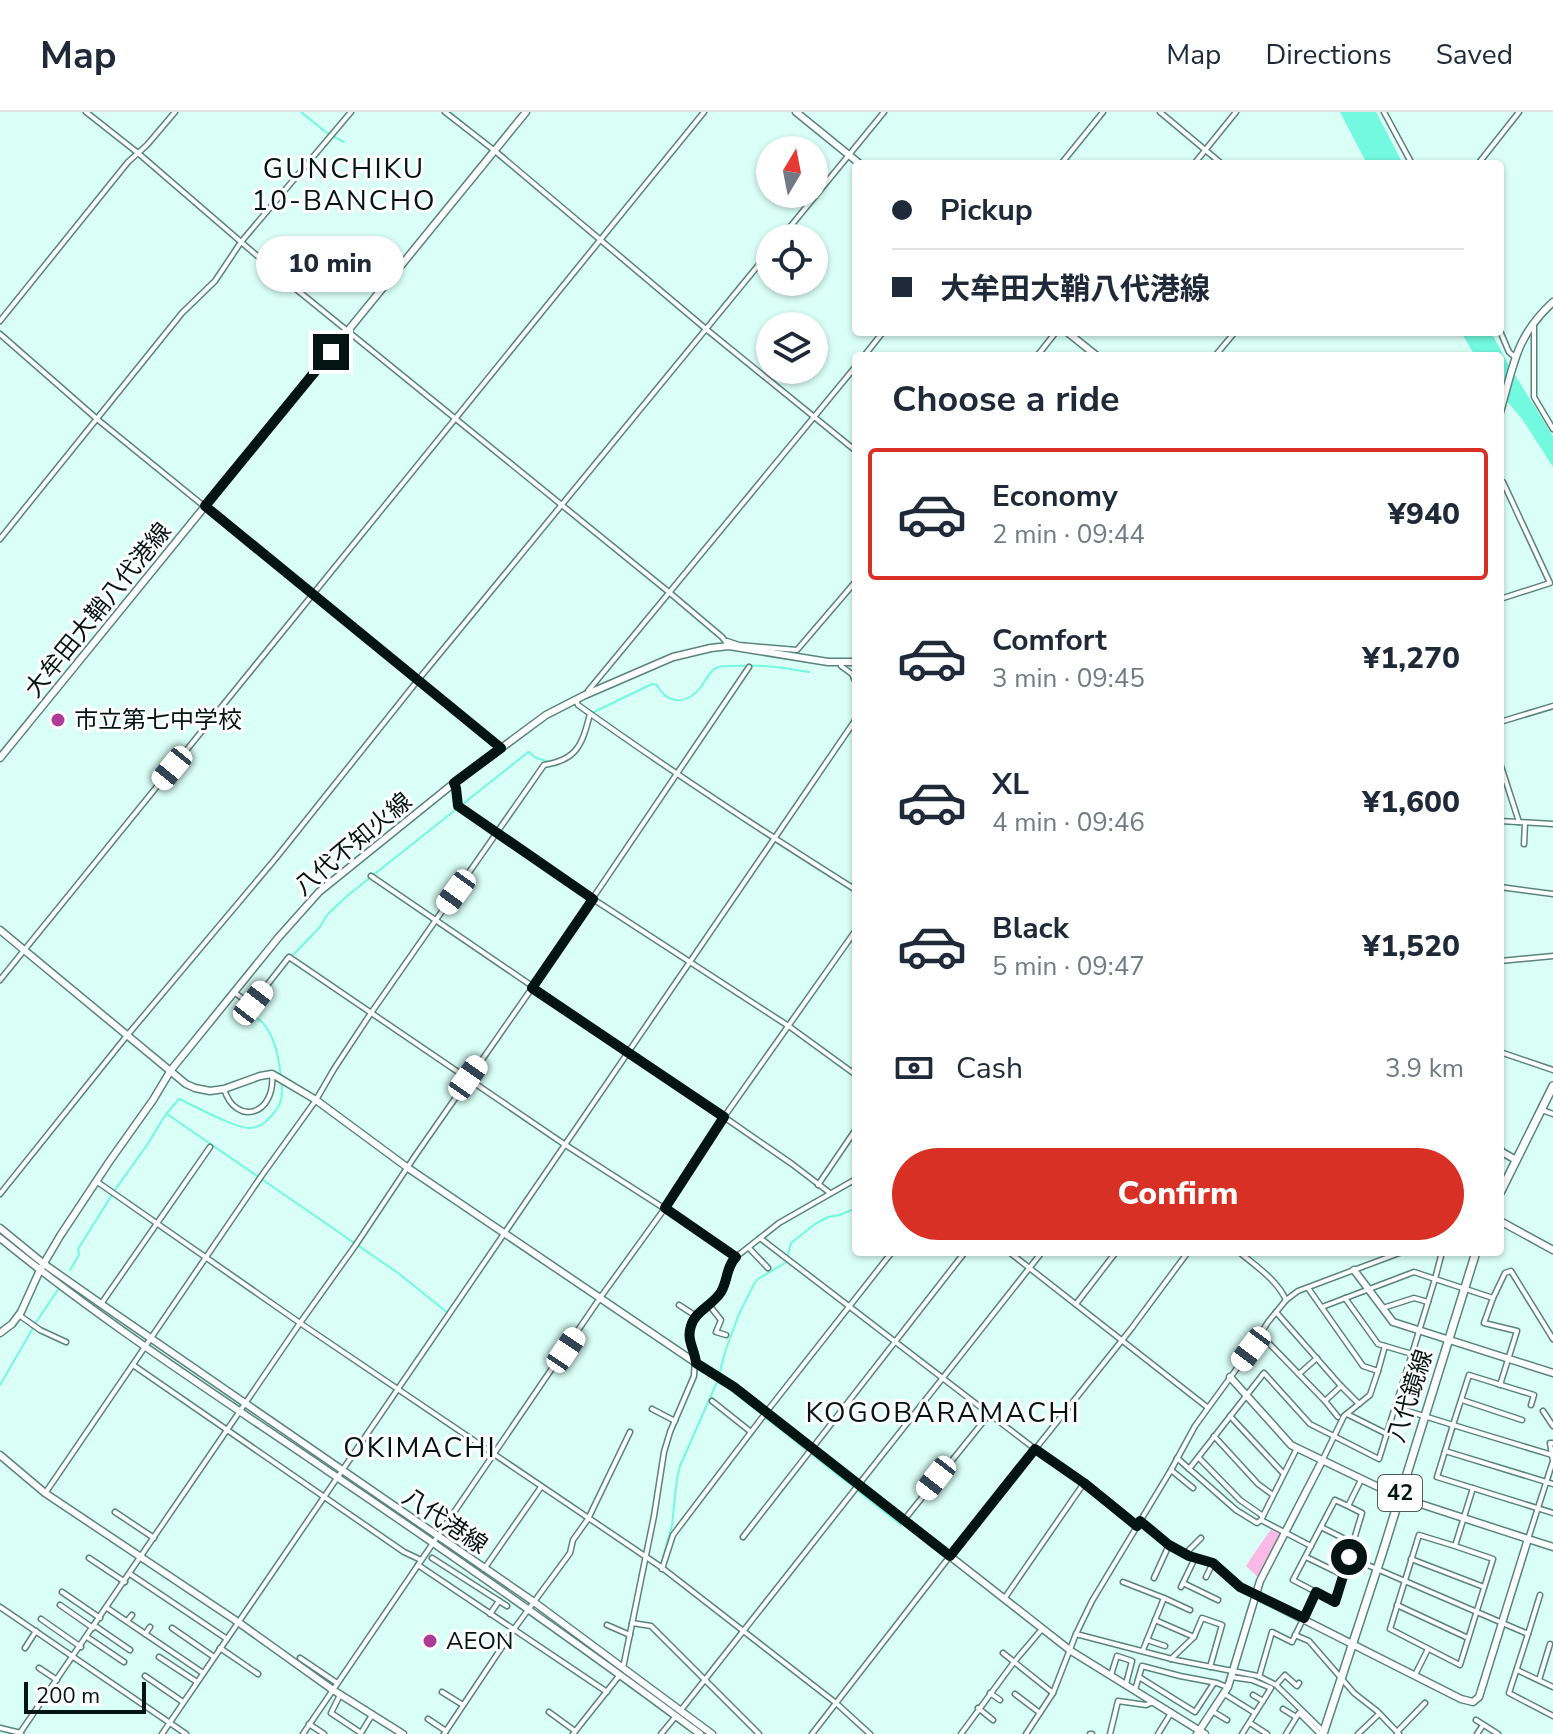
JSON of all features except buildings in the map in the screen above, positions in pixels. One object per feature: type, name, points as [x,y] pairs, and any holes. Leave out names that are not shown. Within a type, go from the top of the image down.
[{"type":"main road","name":"大牟田大鞘八代港線","points":[[0,758],[526,112]]},
{"type":"main road","points":[[796,112],[855,160]]},
{"type":"main road","points":[[1504,397],[1525,333],[1553,302]]},
{"type":"main road","points":[[1072,336],[1092,352]]},
{"type":"main road","name":"八代不知火線","points":[[0,1333],[19,1315],[60,1236],[171,1070],[278,938],[319,892],[454,783],[546,715],[673,657],[728,644],[828,662],[852,662]]},
{"type":"main road","points":[[0,930],[186,1084],[210,1091],[260,1076],[275,1076],[316,1100],[408,1168],[734,1387],[764,1415],[1071,1651],[1201,1733],[1232,1674],[1255,1595],[1322,1461]]},
{"type":"main road","points":[[1504,1185],[1553,1086]]},
{"type":"main road","points":[[1504,1153],[1516,1160]]},
{"type":"main road","points":[[1504,1223],[1553,1250]]},
{"type":"main road","name":"八代港線","points":[[0,1228],[42,1267],[145,1347],[243,1408],[531,1605]]},
{"type":"main road","name":"八代港線","points":[[0,1238],[151,1338],[243,1408]]},
{"type":"main road","name":"八代鏡線","points":[[1323,1733],[1475,1256]]},
{"type":"main road","points":[[1354,1270],[1393,1322],[1553,1373]]},
{"type":"main road","points":[[1230,1377],[1291,1445],[1399,1497],[1553,1547]]},
{"type":"main road","points":[[0,1455],[45,1493],[335,1686],[340,1695],[403,1734]]},
{"type":"main road","points":[[1255,1595],[1461,1699],[1473,1702],[1477,1700],[1528,1539]]},
{"type":"main road","name":"八代港線","points":[[435,1540],[484,1569],[712,1734]]},
{"type":"main road","name":"八代港線","points":[[679,1713],[700,1734]]},
{"type":"street","points":[[86,112],[728,644],[797,650],[852,586]]},
{"type":"street","points":[[0,321],[128,162],[175,112]]},
{"type":"street","points":[[0,539],[182,313],[215,281],[241,242],[351,112]]},
{"type":"street","points":[[445,112],[852,448]]},
{"type":"street","points":[[0,980],[704,112]]},
{"type":"street","points":[[792,224],[884,112]]},
{"type":"street","points":[[1064,160],[1103,112]]},
{"type":"street","points":[[1160,112],[1217,160]]},
{"type":"street","points":[[1197,160],[1236,112]]},
{"type":"street","points":[[1384,112],[1410,160]]},
{"type":"street","points":[[1481,160],[1519,112]]},
{"type":"street","points":[[0,1194],[756,268]]},
{"type":"street","points":[[1532,323],[1534,397],[1553,429]]},
{"type":"street","points":[[0,334],[97,419],[501,748]]},
{"type":"street","points":[[867,352],[880,336]]},
{"type":"street","points":[[1040,352],[1053,336]]},
{"type":"street","points":[[1218,352],[1232,336]]},
{"type":"street","points":[[1502,336],[1515,359]]},
{"type":"street","points":[[585,695],[852,371]]},
{"type":"street","points":[[1504,484],[1550,583],[1504,598]]},
{"type":"street","points":[[842,663],[841,666],[852,674]]},
{"type":"street","points":[[0,1728],[21,1733],[749,667]]},
{"type":"street","points":[[576,700],[590,714],[852,887]]},
{"type":"street","points":[[1504,721],[1553,706]]},
{"type":"street","points":[[45,1493],[316,1100],[371,1013],[544,765],[566,760],[578,747],[590,714]]},
{"type":"street","points":[[162,1734],[852,725]]},
{"type":"street","points":[[1504,775],[1519,822]]},
{"type":"street","points":[[454,783],[458,805],[593,899],[790,1027],[852,1072]]},
{"type":"street","points":[[1504,821],[1553,824]]},
{"type":"street","points":[[1524,844],[1525,823]]},
{"type":"street","points":[[371,876],[830,1193]]},
{"type":"street","points":[[1504,888],[1553,894]]},
{"type":"street","points":[[303,1734],[600,1298],[665,1208],[724,1117],[852,936]]},
{"type":"street","points":[[1504,961],[1553,956]]},
{"type":"street","points":[[234,992],[253,1003],[289,957],[736,1257]]},
{"type":"street","points":[[1504,1053],[1553,1070]]},
{"type":"street","points":[[224,1089],[231,1103],[241,1111],[257,1111],[270,1098],[275,1076]]},
{"type":"street","points":[[1542,1110],[1553,1114]]},
{"type":"street","points":[[818,1185],[852,1135]]},
{"type":"street","points":[[101,1304],[210,1147]]},
{"type":"street","points":[[96,1181],[662,1569],[836,1703],[870,1734]]},
{"type":"street","points":[[549,1712],[574,1732],[622,1671],[664,1452],[694,1376],[695,1361],[689,1340],[696,1316],[722,1290],[728,1269],[736,1257],[779,1223],[852,1181]]},
{"type":"street","points":[[760,1238],[1035,1449],[1169,1545],[1213,1563],[1240,1587],[1255,1595]]},
{"type":"street","points":[[749,1248],[768,1268]]},
{"type":"street","points":[[662,1569],[673,1535],[889,1256]]},
{"type":"street","points":[[743,1537],[962,1256]]},
{"type":"street","points":[[1014,1256],[1207,1407]]},
{"type":"street","points":[[661,1734],[1039,1256]]},
{"type":"street","points":[[1076,1304],[1113,1256]]},
{"type":"street","points":[[812,1734],[1185,1256]]},
{"type":"street","points":[[1244,1256],[1274,1283],[1286,1300]]},
{"type":"street","points":[[1026,1734],[1053,1693],[1092,1601],[1207,1407],[1268,1322],[1298,1291],[1391,1256]]},
{"type":"street","points":[[1189,1469],[1264,1373],[1310,1424],[1379,1459],[1441,1256]]},
{"type":"street","points":[[1500,1385],[1517,1331],[1484,1323],[1505,1273],[1511,1271],[1553,1339]]},
{"type":"street","points":[[1322,1307],[1414,1272],[1493,1298]]},
{"type":"street","points":[[1308,1288],[1363,1366],[1378,1371]]},
{"type":"street","points":[[1345,1298],[1378,1344],[1412,1354]]},
{"type":"street","points":[[1383,1308],[1414,1298],[1428,1302]]},
{"type":"street","points":[[679,1305],[696,1316]]},
{"type":"street","points":[[709,1305],[723,1318],[716,1332],[726,1335]]},
{"type":"street","points":[[1276,1312],[1359,1404]]},
{"type":"street","points":[[19,1315],[40,1330],[66,1342]]},
{"type":"street","points":[[1261,1335],[1338,1417]]},
{"type":"street","points":[[1322,1461],[1347,1414],[1370,1395],[1385,1346]]},
{"type":"street","points":[[1299,1374],[1317,1358]]},
{"type":"street","points":[[133,1365],[607,1692]]},
{"type":"street","points":[[1531,1405],[1534,1395],[1469,1375],[1437,1477],[1553,1513]]},
{"type":"street","points":[[1325,1401],[1341,1386]]},
{"type":"street","points":[[1462,1400],[1522,1420]]},
{"type":"street","points":[[712,1401],[751,1432]]},
{"type":"street","points":[[1395,1407],[1552,1455]]},
{"type":"street","points":[[1543,1411],[1553,1426]]},
{"type":"street","points":[[655,1412],[675,1421]]},
{"type":"street","points":[[1347,1414],[1387,1434]]},
{"type":"street","points":[[1230,1416],[1284,1474]]},
{"type":"street","points":[[904,1520],[987,1417]]},
{"type":"street","points":[[428,1719],[445,1733],[514,1629],[570,1553],[573,1540],[588,1519],[630,1432]]},
{"type":"street","points":[[1214,1436],[1258,1484],[1273,1495]]},
{"type":"street","points":[[1528,1539],[1553,1461],[1550,1443],[1553,1443]]},
{"type":"street","points":[[1177,1458],[1236,1510],[1257,1523],[1297,1448]]},
{"type":"street","points":[[1445,1451],[1553,1484]]},
{"type":"street","points":[[1199,1458],[1262,1518],[1311,1546]]},
{"type":"street","points":[[1171,1470],[1193,1488]]},
{"type":"street","points":[[1348,1506],[1361,1480]]},
{"type":"street","points":[[1004,1599],[1084,1483]]},
{"type":"street","points":[[484,1569],[541,1487]]},
{"type":"street","points":[[1455,1546],[1473,1488]]},
{"type":"street","points":[[1335,1500],[1362,1513],[1335,1602],[1293,1580],[1321,1527],[1335,1500]]},
{"type":"street","points":[[115,1512],[154,1538]]},
{"type":"street","points":[[1321,1527],[1353,1543]]},
{"type":"street","points":[[1419,1535],[1493,1559],[1460,1665],[1390,1629],[1411,1559],[1419,1535]]},
{"type":"street","points":[[1185,1554],[1201,1538]]},
{"type":"street","points":[[1154,1578],[1169,1545]]},
{"type":"street","points":[[1306,1557],[1343,1575]]},
{"type":"street","points":[[1349,1557],[1528,1634]]},
{"type":"street","points":[[89,1558],[125,1582]]},
{"type":"street","points":[[432,1558],[507,1606]]},
{"type":"street","points":[[1195,1558],[1182,1585],[1218,1600]]},
{"type":"street","points":[[1411,1559],[1484,1587]]},
{"type":"street","points":[[1206,1577],[1213,1563]]},
{"type":"street","points":[[130,1574],[227,1639]]},
{"type":"street","points":[[1123,1582],[1190,1610]]},
{"type":"street","points":[[62,1592],[100,1618]]},
{"type":"street","points":[[1259,1677],[1272,1632],[1292,1642],[1316,1592]]},
{"type":"street","points":[[1540,1595],[1509,1693],[1553,1716]]},
{"type":"street","points":[[1143,1650],[1164,1598]]},
{"type":"street","points":[[490,1614],[499,1601]]},
{"type":"street","points":[[60,1605],[130,1650]]},
{"type":"street","points":[[1397,1605],[1469,1638]]},
{"type":"street","points":[[0,1607],[186,1734]]},
{"type":"street","points":[[107,1608],[203,1673]]},
{"type":"street","points":[[127,1621],[132,1615]]},
{"type":"street","points":[[1171,1659],[1194,1637],[1202,1618],[1222,1625],[1210,1667]]},
{"type":"street","points":[[41,1619],[81,1647]]},
{"type":"street","points":[[1155,1620],[1194,1637]]},
{"type":"street","points":[[632,1623],[651,1626],[759,1734]]},
{"type":"street","points":[[607,1625],[630,1635]]},
{"type":"street","points":[[145,1634],[150,1627]]},
{"type":"street","points":[[172,1628],[214,1657]]},
{"type":"street","points":[[961,1734],[978,1708],[1042,1629]]},
{"type":"street","points":[[25,1648],[36,1631]]},
{"type":"street","points":[[1076,1634],[1210,1667],[1271,1688],[1242,1734]]},
{"type":"street","points":[[1295,1635],[1309,1641],[1362,1701],[1398,1733],[1425,1703]]},
{"type":"street","points":[[87,1637],[124,1662]]},
{"type":"street","points":[[1147,1640],[1165,1646]]},
{"type":"street","points":[[1539,1680],[1550,1644]]},
{"type":"street","points":[[220,1648],[258,1674]]},
{"type":"street","points":[[1415,1675],[1428,1649]]},
{"type":"street","points":[[1003,1653],[1053,1693]]},
{"type":"street","points":[[1111,1675],[1117,1656],[1132,1661],[1126,1684]]},
{"type":"street","points":[[159,1657],[197,1682]]},
{"type":"street","points":[[300,1658],[335,1686]]},
{"type":"street","points":[[1135,1690],[1142,1666],[1214,1683],[1256,1713]]},
{"type":"street","points":[[39,1668],[57,1680]]},
{"type":"street","points":[[1517,1670],[1553,1687]]},
{"type":"street","points":[[1232,1674],[1259,1677],[1276,1685],[1323,1733]]},
{"type":"street","points":[[1276,1685],[1285,1675],[1297,1686],[1299,1683]]},
{"type":"street","points":[[145,1676],[183,1702]]},
{"type":"street","points":[[1139,1677],[1195,1712],[1214,1683]]},
{"type":"street","points":[[442,1692],[463,1705]]},
{"type":"street","points":[[990,1693],[1000,1700]]},
{"type":"street","points":[[1015,1694],[1040,1713]]},
{"type":"street","points":[[340,1695],[331,1713],[361,1733],[372,1715]]},
{"type":"street","points":[[1253,1695],[1263,1701]]},
{"type":"street","points":[[1110,1734],[1118,1701],[1146,1705],[1154,1702]]},
{"type":"street","points":[[978,1708],[993,1720]]},
{"type":"street","points":[[1283,1709],[1296,1717]]},
{"type":"street","points":[[1212,1711],[1227,1720]]},
{"type":"street","points":[[1158,1734],[1171,1713]]},
{"type":"street","points":[[1286,1734],[1299,1713],[1323,1733]]},
{"type":"street","points":[[1358,1734],[1379,1714]]},
{"type":"street","points":[[1476,1720],[1498,1734]]},
{"type":"street","points":[[1250,1723],[1267,1734]]},
{"type":"street","points":[[309,1724],[324,1734]]},
{"type":"street","points":[[1477,1734],[1483,1725]]},
{"type":"shaded area","points":[[1340,112],[1376,112],[1401,160],[1365,160]]},
{"type":"shaded area","points":[[1463,336],[1493,336],[1502,352],[1473,352]]},
{"type":"shaded area","points":[[1504,356],[1553,436],[1553,467],[1522,419],[1504,398]]},
{"type":"shaded area","points":[[1272,1528],[1282,1532],[1260,1579],[1246,1566]]},
{"type":"waterway","points":[[90,112],[121,137]]},
{"type":"waterway","points":[[301,112],[344,142]]},
{"type":"waterway","points":[[450,112],[474,132]]},
{"type":"waterway","points":[[592,713],[652,684],[672,699],[684,700],[696,693],[712,671],[720,666],[763,666],[809,672]]},
{"type":"waterway","points":[[281,1078],[274,1042],[266,1027],[253,1016],[252,1009],[327,915],[527,753],[550,762]]},
{"type":"waterway","points":[[70,1270],[79,1255],[78,1249],[115,1190],[179,1099],[226,1121],[251,1128],[264,1123],[276,1110],[281,1100],[282,1084]]},
{"type":"waterway","points":[[167,1114],[398,1273],[448,1313]]},
{"type":"waterway","points":[[787,1258],[791,1243],[815,1224],[852,1210]]},
{"type":"waterway","points":[[787,1262],[812,1280]]},
{"type":"waterway","points":[[719,1376],[739,1314],[754,1284],[785,1263]]},
{"type":"waterway","points":[[35,1324],[59,1288]]},
{"type":"waterway","points":[[0,1385],[33,1328]]},
{"type":"waterway","points":[[915,1359],[1031,1448]]},
{"type":"waterway","points":[[661,1564],[672,1525],[680,1466],[717,1382],[901,1525]]},
{"type":"place","name":"市立第七中学校","points":[[58,720]]},
{"type":"place","name":"AEON","points":[[430,1641]]},
{"type":"district","name":"GUNCHIKU 10-BANCHO","points":[[344,185]]},
{"type":"district","name":"KOGOBARAMACHI","points":[[943,1413]]},
{"type":"district","name":"OKIMACHI","points":[[420,1448]]},
{"type":"route","points":[[331,352],[205,506],[501,748],[454,783],[458,806],[593,899],[532,988],[724,1117],[665,1208],[736,1257],[728,1269],[722,1290],[691,1325],[689,1340],[696,1363],[734,1387],[950,1556],[1035,1449],[1137,1526],[1140,1521],[1169,1545],[1189,1556],[1213,1563],[1240,1587],[1304,1618],[1316,1592],[1335,1602],[1349,1557]]}]
